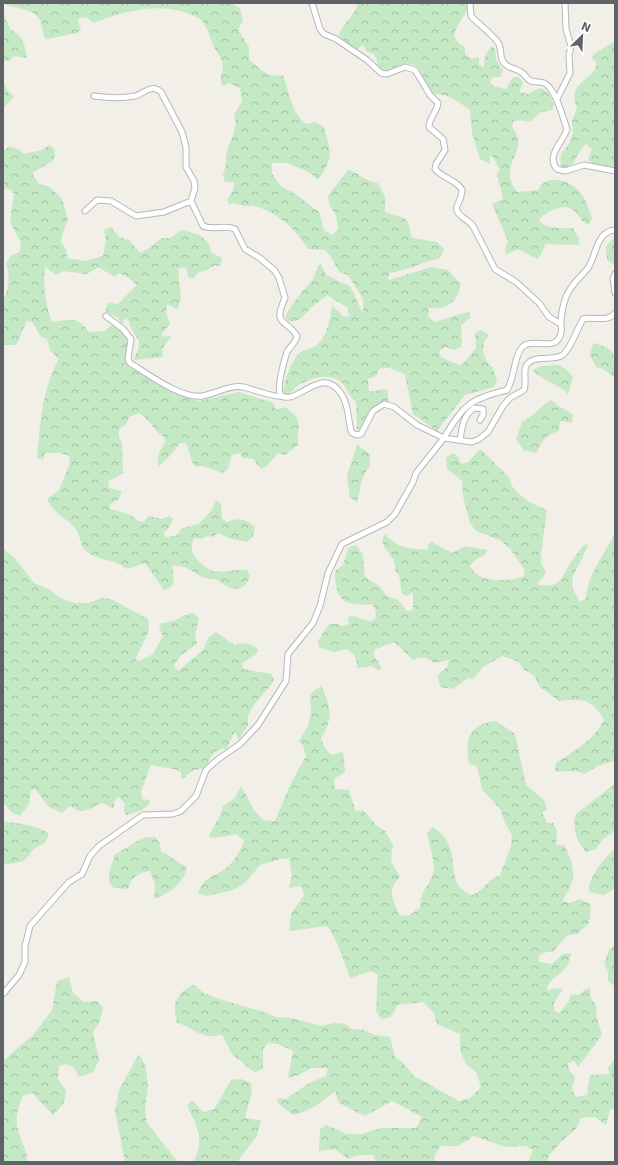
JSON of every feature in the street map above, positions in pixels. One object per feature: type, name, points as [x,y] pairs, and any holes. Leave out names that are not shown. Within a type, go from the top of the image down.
[{"type":"street","points":[[312,3],[320,30],[324,34],[336,39],[367,60],[381,73],[387,74],[405,67],[415,70],[430,95],[438,103],[437,108],[429,122],[429,127],[443,140],[445,150],[436,164],[435,170],[458,184],[462,190],[456,209],[458,214],[469,221],[473,226],[494,269],[516,282],[539,303],[549,317],[561,324]]},
{"type":"street","points":[[470,3],[471,16],[483,25],[497,42],[501,60],[504,64],[509,68],[520,70],[528,80],[543,82],[548,86],[557,99],[558,106],[567,129],[554,154],[554,167],[560,172],[584,165],[615,171]]},
{"type":"street","points":[[557,99],[570,72],[569,55],[571,46],[566,29],[564,3]]},
{"type":"street","points":[[94,96],[123,98],[137,95],[154,88],[161,92],[182,132],[186,147],[186,167],[194,181],[195,188],[191,201],[203,226],[213,228],[228,226],[235,229],[245,249],[260,258],[279,278],[285,298],[279,310],[280,316],[283,324],[294,330],[297,336],[285,360],[278,392],[281,396]]},
{"type":"street","points":[[84,211],[97,200],[111,201],[136,216],[164,212],[191,201]]},
{"type":"street","points":[[3,994],[19,975],[25,962],[25,946],[30,926],[69,882],[82,874],[90,856],[99,846],[143,815],[173,814],[181,811],[196,796],[206,770],[217,760],[240,744],[258,725],[286,681],[288,654],[313,623],[320,606],[328,573],[342,544],[387,522],[395,514],[413,482],[416,473],[444,438],[458,414],[468,403],[486,395],[507,390],[512,382],[520,349],[526,345],[552,344],[558,340],[562,331],[561,324],[566,296],[574,281],[588,268],[592,261],[594,251],[600,241],[612,230],[615,230]]},
{"type":"street","points":[[615,274],[613,278],[615,292]]},
{"type":"street","points":[[106,316],[123,329],[131,339],[128,359],[130,363],[180,392],[200,396],[238,387],[244,387],[264,392],[273,397],[288,397],[325,382],[332,384],[342,394],[349,411],[348,423],[352,433],[358,435],[361,434],[373,411],[384,404],[394,407],[417,424],[444,438],[472,442],[488,432],[503,406],[510,398],[524,390],[527,383],[524,373],[526,366],[531,361],[561,356],[568,350],[583,319],[605,318],[613,316],[615,313]]},
{"type":"street","points":[[460,440],[465,418],[469,412],[474,408],[483,409],[483,415],[480,420]]},
{"type":"green space","points":[[3,3],[231,3],[240,8],[243,20],[238,30],[249,47],[249,60],[268,74],[277,76],[283,75],[291,101],[297,114],[306,124],[315,122],[324,127],[328,143],[330,155],[329,160],[318,180],[310,173],[288,163],[272,163],[272,174],[282,187],[294,193],[319,212],[324,230],[332,235],[338,230],[336,215],[329,204],[328,196],[348,170],[369,181],[378,183],[385,197],[385,212],[404,218],[409,224],[412,238],[437,242],[444,249],[440,258],[390,273],[388,277],[389,280],[431,267],[448,270],[461,284],[457,296],[451,304],[441,308],[429,308],[428,316],[434,322],[470,312],[470,318],[461,325],[461,347],[453,350],[446,347],[439,351],[441,357],[461,366],[476,348],[475,333],[481,330],[489,335],[484,342],[483,352],[487,362],[493,368],[497,381],[494,387],[465,395],[437,431],[413,414],[405,374],[389,368],[380,368],[376,376],[368,379],[369,391],[383,389],[388,390],[388,401],[373,408],[368,414],[361,429],[357,430],[356,402],[343,384],[338,380],[327,377],[315,378],[299,385],[286,395],[283,393],[287,376],[298,354],[317,345],[326,332],[332,305],[343,316],[349,317],[348,308],[327,295],[299,320],[288,321],[285,316],[297,298],[313,279],[318,266],[321,264],[326,275],[351,287],[363,314],[363,299],[348,275],[339,272],[331,257],[325,250],[308,249],[304,242],[285,222],[262,208],[229,204],[227,200],[233,190],[235,182],[225,182],[223,174],[227,152],[235,129],[234,115],[242,101],[240,88],[229,83],[222,86],[221,74],[223,65],[204,24],[200,19],[188,13],[161,8],[147,9],[120,14],[94,23],[86,17],[78,19],[81,30],[77,33],[46,39],[39,18],[36,15],[29,11]]},
{"type":"green space","points":[[358,3],[470,3],[454,35],[458,43],[465,47],[465,54],[472,59],[479,57],[479,65],[484,67],[485,56],[491,46],[495,49],[496,59],[503,71],[500,77],[493,77],[490,81],[493,86],[506,89],[513,77],[519,77],[523,83],[519,92],[528,94],[540,88],[546,91],[553,103],[553,110],[541,112],[530,122],[518,120],[513,121],[512,127],[517,136],[518,144],[511,166],[511,182],[517,192],[538,190],[542,185],[551,180],[563,181],[578,190],[585,200],[592,218],[589,225],[586,224],[573,210],[565,207],[555,209],[539,219],[541,223],[549,227],[573,228],[579,238],[579,245],[546,244],[538,259],[518,249],[506,255],[505,249],[508,241],[492,204],[503,199],[497,173],[500,170],[493,157],[490,156],[490,164],[480,159],[472,134],[470,110],[447,96],[432,94],[419,68],[415,65],[402,64],[386,71],[378,67],[373,53],[367,52],[363,45],[357,49],[347,43],[339,35]]},
{"type":"green space","points":[[3,12],[10,29],[21,37],[27,58],[14,56],[9,61],[3,61]]},
{"type":"green space","points":[[615,41],[615,167],[594,164],[588,160],[592,149],[586,144],[579,152],[571,167],[560,169],[561,154],[569,144],[573,132],[572,121],[577,108],[574,98],[575,91],[596,68],[596,61],[591,58],[594,54]]},
{"type":"green space","points":[[3,80],[7,90],[14,97],[3,108]]},
{"type":"green space","points":[[49,145],[55,150],[54,160],[32,173],[39,184],[50,187],[62,199],[68,219],[61,242],[66,249],[67,258],[86,261],[103,256],[106,240],[104,230],[111,227],[119,237],[129,240],[140,253],[148,249],[162,238],[170,238],[182,230],[193,233],[205,239],[212,253],[222,258],[220,267],[215,265],[207,270],[199,272],[194,278],[189,278],[186,268],[178,268],[181,300],[177,309],[167,304],[166,312],[170,324],[161,335],[165,337],[172,335],[164,346],[163,357],[134,360],[139,342],[131,328],[129,321],[125,318],[122,324],[118,318],[105,311],[108,303],[118,304],[137,285],[129,278],[119,273],[115,277],[98,267],[87,274],[63,271],[56,275],[45,267],[45,295],[52,322],[68,320],[77,321],[81,323],[89,332],[105,331],[113,324],[123,333],[127,341],[125,363],[176,395],[199,401],[239,392],[273,403],[276,410],[285,407],[296,416],[298,420],[298,445],[285,455],[278,453],[267,466],[261,469],[253,459],[242,458],[241,453],[232,455],[228,469],[222,473],[203,466],[197,467],[193,464],[186,443],[180,443],[169,457],[159,466],[158,457],[165,442],[164,437],[157,432],[146,418],[139,413],[129,417],[126,424],[119,429],[119,437],[122,443],[123,473],[109,481],[108,487],[122,492],[118,500],[110,504],[110,509],[131,515],[138,521],[144,522],[149,516],[162,519],[170,516],[173,519],[170,526],[164,533],[165,538],[177,535],[182,528],[199,524],[211,511],[216,500],[221,504],[222,519],[227,522],[238,519],[248,522],[255,527],[253,536],[247,542],[228,538],[219,533],[211,537],[208,536],[201,539],[194,538],[192,553],[199,562],[217,572],[247,570],[250,576],[247,582],[239,588],[230,588],[216,579],[209,579],[184,567],[172,566],[174,581],[171,587],[164,590],[145,563],[127,569],[118,563],[97,557],[87,552],[83,547],[75,528],[53,509],[47,499],[59,490],[69,466],[70,456],[60,453],[45,453],[43,460],[37,458],[45,395],[53,370],[59,359],[50,350],[47,339],[41,337],[32,322],[27,321],[16,345],[3,345],[3,300],[9,282],[6,264],[11,255],[20,252],[21,243],[10,222],[14,193],[7,188],[3,189],[3,151],[10,146],[18,149],[24,154],[42,150]]},
{"type":"green space","points":[[615,237],[615,265],[607,260],[606,246]]},
{"type":"green space","points":[[593,343],[607,348],[613,354],[615,358],[615,378],[603,369],[596,367],[590,355]]},
{"type":"green space","points":[[559,365],[567,370],[573,377],[568,394],[532,370],[541,366]]},
{"type":"green space","points":[[551,400],[558,406],[573,414],[572,423],[560,421],[559,431],[551,434],[545,439],[540,445],[537,453],[523,450],[516,439],[522,422]]},
{"type":"green space","points":[[357,445],[370,454],[370,466],[362,479],[357,502],[350,498],[347,476]]},
{"type":"green space","points":[[480,449],[509,477],[512,486],[519,494],[529,502],[547,510],[541,554],[541,564],[546,571],[543,578],[538,582],[539,585],[552,585],[557,583],[563,577],[585,544],[588,546],[573,576],[572,588],[580,602],[586,598],[587,589],[593,572],[615,532],[615,764],[613,761],[598,766],[584,774],[573,771],[555,771],[556,763],[576,750],[589,739],[604,720],[600,713],[591,704],[581,700],[559,701],[539,686],[535,676],[523,669],[519,662],[502,656],[483,667],[473,679],[468,678],[453,689],[440,687],[438,675],[448,666],[449,660],[434,663],[429,659],[424,658],[413,660],[394,642],[374,650],[374,656],[382,668],[378,670],[372,666],[357,668],[355,657],[347,649],[334,652],[319,647],[318,641],[329,624],[343,626],[349,624],[348,617],[354,616],[371,622],[376,617],[375,608],[372,604],[354,604],[343,599],[339,595],[335,581],[335,571],[343,565],[348,548],[355,545],[363,554],[365,577],[379,586],[385,595],[397,599],[407,611],[413,610],[413,592],[407,596],[402,594],[399,575],[395,570],[395,564],[384,547],[383,539],[385,534],[395,543],[409,548],[427,550],[429,544],[432,542],[452,553],[465,546],[487,550],[486,554],[475,560],[470,566],[479,576],[494,580],[509,580],[523,577],[525,570],[510,549],[500,540],[476,531],[470,523],[463,496],[462,481],[447,469],[446,458],[453,453],[458,457],[461,464],[468,462]]},
{"type":"green space","points":[[3,549],[14,557],[34,583],[50,590],[61,599],[75,603],[88,603],[102,598],[111,599],[148,619],[149,631],[136,658],[137,662],[153,654],[163,636],[159,627],[161,623],[169,622],[193,613],[199,618],[195,635],[197,644],[180,656],[174,666],[178,671],[204,649],[208,638],[216,632],[234,645],[247,644],[259,650],[255,655],[242,663],[243,669],[272,674],[274,681],[253,706],[248,715],[248,725],[239,739],[237,737],[237,732],[234,733],[226,750],[223,748],[215,752],[205,767],[198,770],[193,770],[184,778],[181,777],[181,772],[177,770],[151,764],[141,792],[142,799],[150,800],[149,804],[142,810],[127,815],[124,812],[125,804],[119,797],[114,801],[114,809],[103,803],[83,811],[79,811],[70,806],[62,813],[48,806],[35,789],[31,790],[29,804],[20,816],[11,812],[5,804],[3,804]]},
{"type":"green space","points":[[321,686],[330,712],[328,724],[321,738],[324,747],[331,755],[343,752],[345,772],[334,779],[335,789],[349,790],[356,812],[363,810],[377,826],[385,831],[393,845],[391,861],[400,877],[393,887],[392,895],[399,915],[408,916],[420,908],[420,901],[433,875],[434,863],[427,834],[432,827],[443,835],[449,845],[457,883],[463,890],[473,895],[500,875],[511,846],[512,835],[505,823],[501,810],[482,789],[477,766],[469,764],[468,741],[470,735],[479,726],[496,721],[515,734],[526,785],[544,800],[547,810],[542,812],[547,823],[553,823],[557,830],[556,845],[564,845],[573,867],[570,887],[562,901],[570,903],[579,899],[591,904],[589,923],[577,934],[567,935],[553,952],[547,952],[539,955],[539,962],[552,964],[563,954],[571,953],[566,967],[551,981],[548,986],[547,991],[555,988],[563,989],[554,1003],[554,1010],[559,1013],[569,1001],[570,995],[579,995],[583,991],[590,988],[591,998],[597,1007],[596,1015],[602,1035],[578,1067],[574,1061],[568,1063],[569,1070],[575,1078],[572,1089],[576,1097],[587,1095],[590,1075],[610,1074],[608,1068],[615,1058],[615,1109],[610,1109],[606,1125],[595,1117],[581,1118],[576,1129],[550,1154],[546,1162],[528,1162],[533,1150],[525,1146],[505,1147],[474,1136],[458,1146],[441,1146],[435,1155],[434,1162],[376,1162],[373,1155],[360,1155],[348,1159],[335,1149],[319,1151],[320,1129],[326,1125],[347,1134],[362,1134],[380,1128],[416,1128],[422,1117],[392,1101],[365,1116],[339,1103],[335,1091],[311,1109],[293,1115],[279,1104],[277,1098],[286,1099],[309,1083],[326,1076],[328,1068],[311,1068],[299,1075],[288,1078],[293,1051],[278,1044],[268,1043],[263,1049],[263,1068],[255,1073],[232,1054],[222,1035],[205,1035],[177,1023],[175,1008],[176,1000],[184,990],[195,985],[203,993],[276,1017],[292,1018],[321,1026],[335,1023],[345,1024],[352,1029],[364,1030],[375,1035],[390,1037],[395,1057],[403,1063],[414,1076],[459,1101],[470,1098],[481,1087],[477,1073],[466,1064],[460,1050],[460,1034],[437,1024],[434,1013],[423,1002],[397,1005],[392,1016],[382,1020],[376,1011],[378,975],[371,971],[350,978],[337,944],[327,926],[289,931],[291,913],[304,896],[302,886],[289,888],[292,876],[289,858],[260,865],[245,883],[233,890],[207,896],[198,893],[200,887],[206,880],[226,868],[235,859],[244,841],[237,834],[216,838],[209,837],[221,814],[223,806],[234,799],[241,786],[254,810],[263,820],[275,821],[289,787],[306,756],[303,745],[299,741],[308,726],[311,711],[310,694]]},
{"type":"green space","points":[[615,781],[615,831],[603,839],[596,849],[586,852],[576,835],[574,825],[575,815],[613,785]]},
{"type":"green space","points":[[3,821],[33,826],[49,834],[45,843],[35,848],[24,861],[3,865]]},
{"type":"green space","points":[[146,837],[155,837],[160,843],[161,852],[187,868],[182,879],[174,888],[154,899],[155,884],[150,871],[136,876],[131,881],[128,889],[114,888],[109,883],[109,873],[115,854]]},
{"type":"green space","points":[[615,849],[614,889],[604,895],[589,892],[589,887],[594,875],[606,857]]},
{"type":"green space","points":[[614,945],[615,982],[613,985],[608,981],[608,972],[604,963],[609,950]]},
{"type":"green space","points":[[69,977],[73,993],[84,1002],[96,1001],[103,1007],[100,1021],[93,1032],[99,1060],[93,1072],[79,1077],[74,1068],[66,1064],[59,1066],[58,1079],[66,1091],[64,1103],[53,1115],[32,1093],[23,1096],[17,1114],[17,1121],[19,1133],[27,1157],[26,1162],[3,1162],[3,1061],[35,1033],[52,1010],[57,981]]},
{"type":"green space","points":[[139,1054],[146,1067],[148,1087],[145,1107],[147,1123],[178,1162],[126,1162],[124,1157],[115,1110],[119,1090]]},
{"type":"green space","points":[[241,1079],[251,1083],[252,1092],[245,1118],[261,1120],[257,1136],[237,1162],[193,1162],[199,1147],[199,1133],[187,1106],[192,1100],[203,1112],[214,1109],[231,1080]]}]
